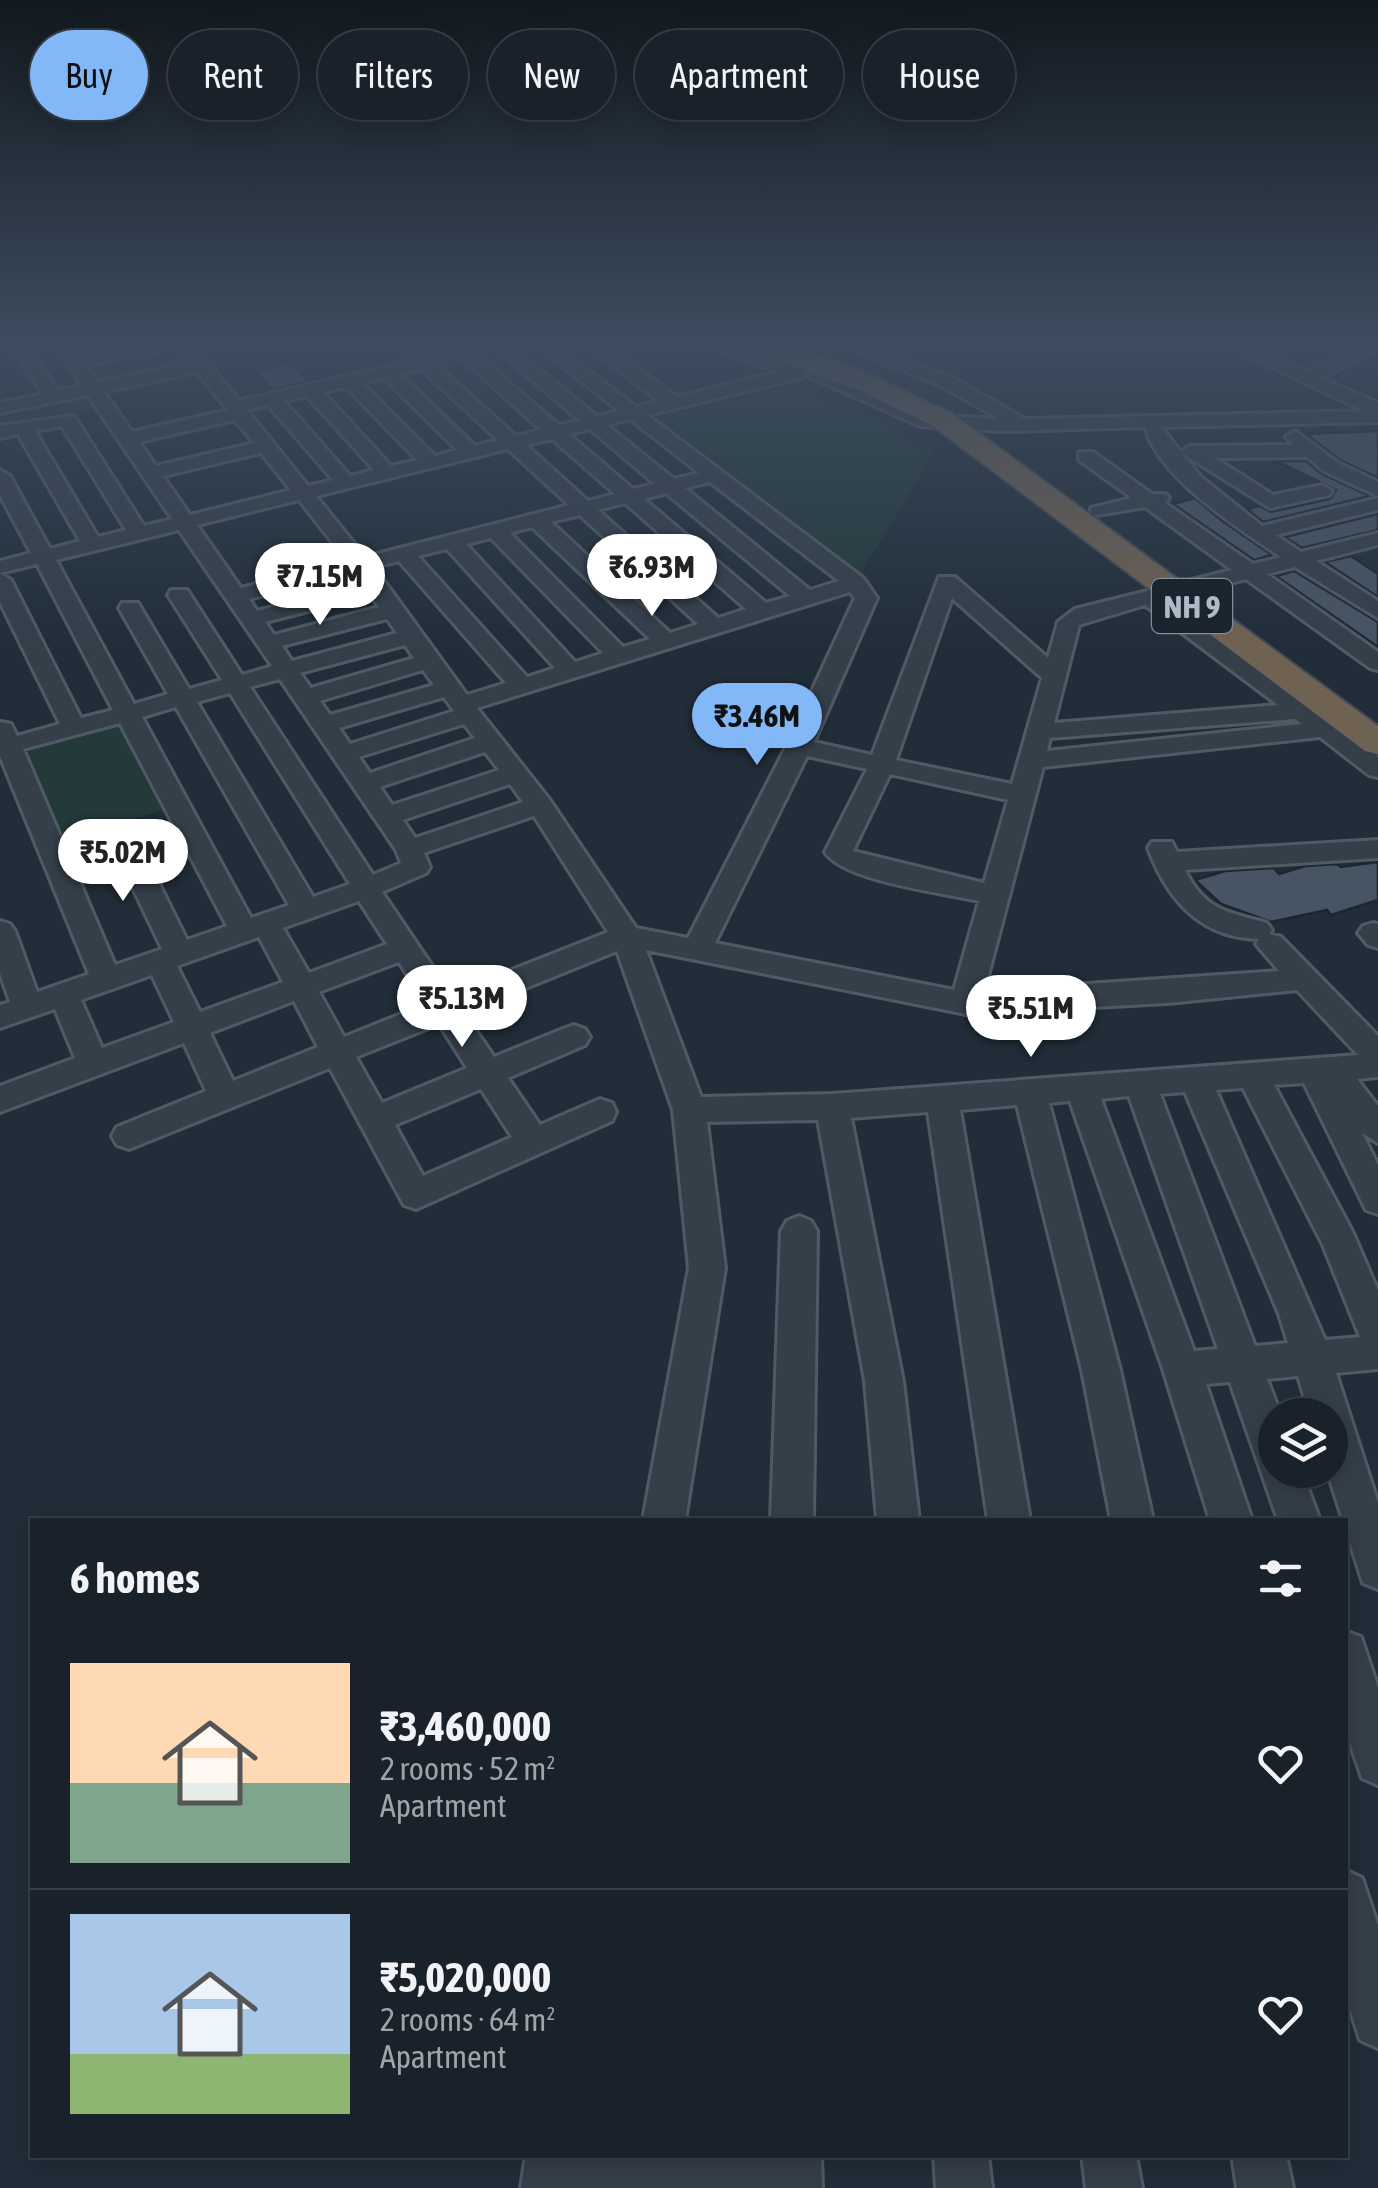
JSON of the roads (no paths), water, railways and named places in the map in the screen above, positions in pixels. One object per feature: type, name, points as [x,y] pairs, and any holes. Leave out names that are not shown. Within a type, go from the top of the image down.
[{"type":"highway","name":"NH 9","points":[[986,441],[1176,592],[1360,728]]},
{"type":"highway","name":"NH 9","points":[[990,441],[1098,512],[1176,592]]},
{"type":"street","points":[[31,441],[92,544]]},
{"type":"street","points":[[80,441],[138,532]]},
{"type":"street","points":[[0,932],[14,1012],[106,980],[173,963],[255,927],[369,892],[416,867],[409,849],[129,441]]},
{"type":"street","points":[[262,441],[361,564],[428,661],[540,805],[626,936],[689,1110],[706,1268],[664,1518]]},
{"type":"street","points":[[309,441],[344,481]]},
{"type":"street","points":[[358,441],[386,471]]},
{"type":"street","points":[[409,441],[428,461]]},
{"type":"street","points":[[459,441],[469,451]]},
{"type":"street","points":[[0,568],[512,441]]},
{"type":"street","points":[[564,441],[764,612]]},
{"type":"street","points":[[614,441],[807,599]]},
{"type":"street","points":[[668,441],[855,584],[866,598],[799,747],[696,951]]},
{"type":"street","points":[[1160,441],[1203,492],[1378,611]]},
{"type":"street","points":[[1299,441],[1331,467],[1378,490]]},
{"type":"street","points":[[509,442],[715,627]]},
{"type":"street","points":[[1257,451],[1353,510]]},
{"type":"street","points":[[1166,452],[1309,451]]},
{"type":"street","points":[[1193,452],[1270,502]]},
{"type":"street","points":[[1086,456],[1378,663]]},
{"type":"street","points":[[235,596],[713,475]]},
{"type":"street","points":[[0,476],[124,714],[255,927],[301,987],[416,1195],[600,1112]]},
{"type":"street","points":[[1232,512],[1322,491]]},
{"type":"street","points":[[1098,512],[1203,492]]},
{"type":"street","points":[[1262,532],[1378,504]]},
{"type":"street","points":[[536,520],[667,642]]},
{"type":"street","points":[[495,530],[620,657]]},
{"type":"street","points":[[966,1002],[1036,732],[1069,622],[1083,614],[1378,539]]},
{"type":"street","points":[[452,542],[572,672]]},
{"type":"street","points":[[1346,547],[1378,568]]},
{"type":"street","points":[[405,554],[522,686]]},
{"type":"street","points":[[0,580],[74,728]]},
{"type":"street","points":[[994,895],[842,858],[839,852],[881,766],[947,582],[1054,676]]},
{"type":"street","points":[[324,725],[461,702],[522,686],[855,584]]},
{"type":"street","points":[[252,619],[376,587]]},
{"type":"street","points":[[1176,592],[1300,710]]},
{"type":"street","points":[[179,595],[532,1140]]},
{"type":"street","points":[[130,608],[306,909]]},
{"type":"street","points":[[268,644],[391,611]]},
{"type":"street","points":[[106,980],[3,740],[74,728],[410,636]]},
{"type":"street","points":[[305,698],[428,661]]},
{"type":"street","points":[[343,754],[461,702]]},
{"type":"street","points":[[1036,732],[1300,710],[1360,728],[1378,769]]},
{"type":"street","points":[[1029,761],[1360,728]]},
{"type":"street","points":[[364,784],[492,742]]},
{"type":"street","points":[[799,747],[1020,794]]},
{"type":"street","points":[[386,816],[516,773]]},
{"type":"street","points":[[409,849],[540,805]]},
{"type":"street","points":[[119,829],[173,963],[193,1028],[224,1095]]},
{"type":"street","points":[[1378,848],[1164,855],[1188,900],[1230,929],[1264,937],[1378,1056]]},
{"type":"street","points":[[128,1136],[626,936],[966,1002],[1168,992],[1304,980]]},
{"type":"street","points":[[0,1099],[406,948]]},
{"type":"street","points":[[70,1008],[94,1066]]},
{"type":"street","points":[[374,1120],[574,1037]]},
{"type":"street","points":[[689,1110],[832,1107],[1324,1072],[1378,1064]]},
{"type":"street","points":[[1324,1072],[1378,1130]]},
{"type":"street","points":[[1324,1072],[1378,1200]]},
{"type":"street","points":[[1253,1076],[1340,1244],[1378,1334]]},
{"type":"street","points":[[1196,1080],[1314,1358],[1378,1568]]},
{"type":"street","points":[[1140,1084],[1258,1404]]},
{"type":"street","points":[[1081,1088],[1182,1369],[1230,1518]]},
{"type":"street","points":[[1030,1092],[1101,1370],[1132,1518]]},
{"type":"street","points":[[942,1099],[1009,1518]]},
{"type":"street","points":[[832,1107],[884,1380],[898,1518]]},
{"type":"street","points":[[792,1518],[799,1231]]},
{"type":"street","points":[[1182,1369],[1378,1352]]},
{"type":"street","points":[[1287,1488],[1298,1518]]},
{"type":"street","points":[[1348,1663],[1378,1762]]},
{"type":"street","points":[[1348,1907],[1378,2022]]},
{"type":"street","points":[[549,2188],[554,2158]]},
{"type":"street","points":[[576,2158],[792,2188],[794,2158]]},
{"type":"street","points":[[961,2158],[964,2188]]},
{"type":"street","points":[[1109,2158],[1114,2188]]},
{"type":"street","points":[[1260,2158],[1265,2188]]}]
